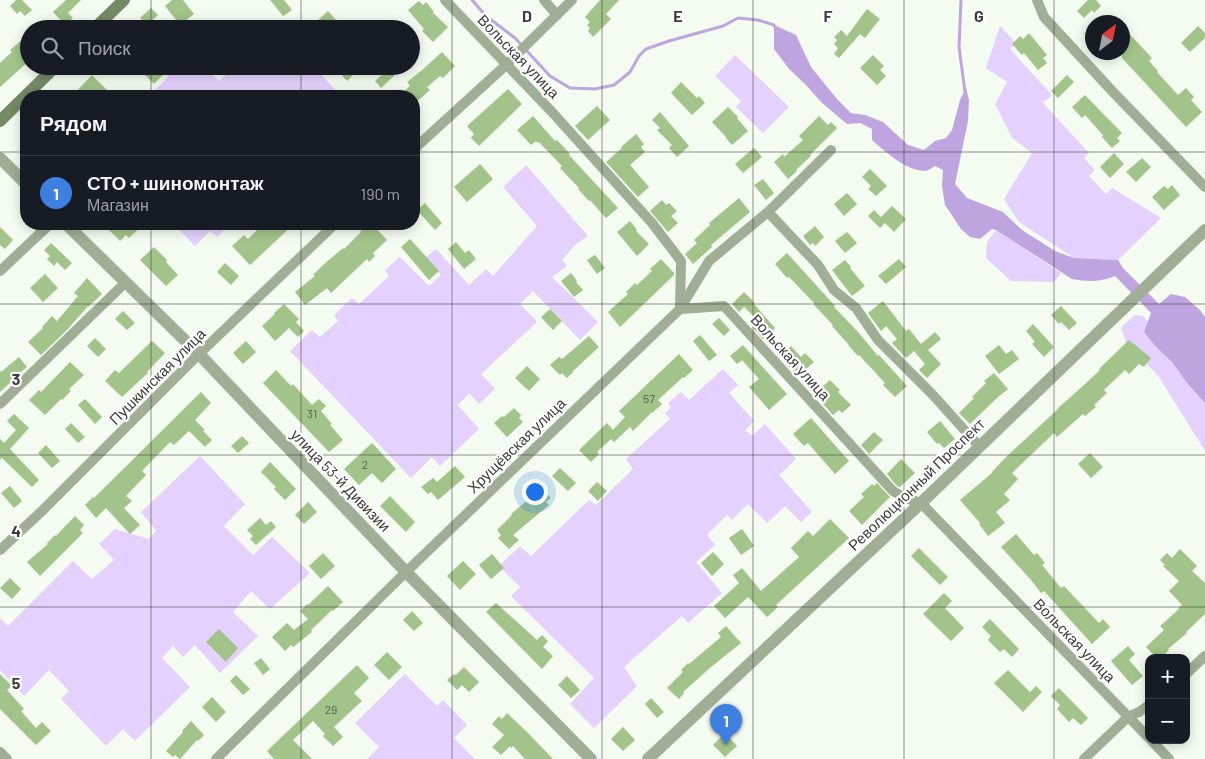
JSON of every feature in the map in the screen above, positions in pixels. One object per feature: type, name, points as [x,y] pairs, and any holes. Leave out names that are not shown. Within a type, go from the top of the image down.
[{"type":"main road","points":[[103,20],[124,0]]},
{"type":"main road","points":[[32,90],[47,75]]},
{"type":"main road","points":[[0,121],[20,101]]},
{"type":"street","name":"Вольская улица","points":[[445,0],[552,112],[652,223],[681,261],[680,309],[724,306],[893,491],[905,498],[921,503],[1145,734]]},
{"type":"street","points":[[544,0],[557,15]]},
{"type":"street","points":[[420,143],[516,55],[572,0]]},
{"type":"street","points":[[1036,0],[1044,17],[1112,92],[1205,187]]},
{"type":"street","name":"Хрущёвская улица","points":[[216,759],[406,572],[680,309],[709,261],[768,212],[832,150]]},
{"type":"street","points":[[0,158],[20,178]]},
{"type":"street","points":[[768,212],[818,265],[834,290],[856,308],[878,340],[932,394],[979,446]]},
{"type":"street","points":[[0,270],[43,230]]},
{"type":"street","name":"улица 53-й Дивизии","points":[[72,230],[199,354],[406,572],[591,759]]},
{"type":"street","name":"Пушкинская улица","points":[[0,550],[43,510],[199,354],[329,230]]},
{"type":"street","name":"Революционный Проспект","points":[[648,759],[921,503],[1205,230]]},
{"type":"street","points":[[0,404],[126,282]]},
{"type":"street","points":[[1190,670],[1205,656]]},
{"type":"street","points":[[1084,759],[1128,717],[1145,708]]},
{"type":"street","name":"Вольская улица","points":[[1154,744],[1168,759]]},
{"type":"street","points":[[0,752],[7,759]]},
{"type":"shaded area","points":[[774,25],[796,35],[811,67],[851,113],[865,115],[883,122],[908,145],[924,150],[935,141],[946,138],[952,130],[960,100],[966,88],[969,100],[968,121],[955,184],[967,198],[1003,212],[1022,230],[1055,251],[1074,258],[1118,260],[1123,268],[1159,304],[1171,294],[1185,297],[1200,310],[1205,317],[1205,403],[1172,362],[1155,346],[1144,332],[1151,313],[1115,276],[1094,281],[1072,279],[996,230],[992,229],[980,239],[970,237],[961,229],[945,205],[942,186],[943,170],[935,166],[924,171],[917,170],[903,164],[872,140],[872,129],[860,123],[847,124],[822,103],[789,69],[774,49]]},
{"type":"shaded area","points":[[1000,26],[1016,43],[1010,49],[1052,95],[1043,103],[1089,153],[1084,158],[1095,170],[1089,176],[1106,194],[1112,188],[1161,218],[1118,260],[1074,258],[1019,222],[1004,199],[1032,153],[1012,138],[995,104],[1007,82],[986,68]]},
{"type":"shaded area","points":[[735,55],[789,107],[763,133],[736,107],[741,101],[715,76]]},
{"type":"shaded area","points":[[213,75],[219,81],[225,75],[321,75],[335,90],[155,90],[169,76]]},
{"type":"shaded area","points":[[526,165],[588,236],[576,244],[562,260],[567,266],[552,277],[598,322],[580,340],[533,291],[520,304],[537,322],[481,374],[495,389],[479,404],[469,393],[458,405],[479,429],[440,466],[432,457],[411,478],[290,351],[312,330],[320,337],[338,321],[334,315],[352,298],[359,304],[389,276],[385,270],[400,257],[429,286],[441,275],[425,258],[436,249],[469,285],[486,269],[493,276],[537,226],[503,187]]},
{"type":"shaded area","points":[[180,230],[224,230],[217,237],[210,231],[195,246]]},
{"type":"shaded area","points":[[996,230],[1061,273],[1054,282],[1011,281],[986,258],[987,242]]},
{"type":"shaded area","points":[[1135,315],[1144,316],[1148,322],[1144,332],[1155,346],[1172,362],[1205,403],[1205,451],[1159,377],[1126,342],[1121,327]]},
{"type":"shaded area","points":[[723,369],[738,385],[729,393],[754,421],[745,430],[752,436],[765,424],[796,459],[779,475],[812,512],[801,522],[785,506],[767,523],[748,504],[732,520],[727,515],[707,535],[715,545],[696,562],[722,593],[688,623],[682,616],[624,667],[637,686],[594,728],[570,704],[594,678],[511,596],[520,587],[499,566],[520,546],[531,556],[589,500],[596,505],[633,469],[626,459],[670,419],[665,413],[671,407],[668,403],[681,392],[689,400]]},
{"type":"shaded area","points":[[200,456],[245,504],[224,526],[253,555],[272,537],[310,573],[270,609],[251,591],[233,612],[258,636],[220,673],[195,645],[183,657],[173,646],[162,658],[190,687],[135,741],[123,729],[106,746],[61,699],[69,691],[49,670],[24,696],[0,670],[0,618],[8,626],[73,561],[92,579],[114,560],[99,544],[115,529],[149,539],[156,531],[141,512]]},
{"type":"shaded area","points":[[405,674],[437,706],[443,700],[467,725],[454,738],[475,759],[367,759],[379,747],[355,723]]},
{"type":"building","points":[[16,0],[22,0],[32,10],[25,16],[20,11],[17,14],[10,6]]},
{"type":"building","points":[[66,0],[81,0],[68,13],[73,18],[71,20],[60,20],[53,12]]},
{"type":"building","points":[[172,0],[183,0],[194,14],[186,20],[176,20],[165,6]]},
{"type":"building","points":[[270,0],[284,0],[292,10],[283,16]]},
{"type":"building","points":[[600,0],[619,0],[606,14],[611,19],[593,37],[588,31],[590,28],[587,25],[590,22],[585,17]]},
{"type":"building","points":[[1088,0],[1096,0],[1101,6],[1094,13],[1092,10],[1084,18],[1077,11]]},
{"type":"building","points":[[419,1],[423,5],[426,2],[433,13],[448,27],[433,42],[422,31],[424,29],[420,24],[420,20],[416,20],[408,10]]},
{"type":"building","points":[[151,8],[158,15],[153,20],[142,20],[140,18]]},
{"type":"building","points":[[867,9],[880,19],[865,38],[860,34],[839,58],[834,54],[838,48],[834,44],[837,40],[834,37],[841,30],[847,36]]},
{"type":"building","points":[[328,11],[336,20],[318,20]]},
{"type":"building","points":[[1198,26],[1205,33],[1205,38],[1190,52],[1181,43]]},
{"type":"building","points":[[1029,33],[1047,55],[1043,58],[1047,63],[1038,70],[1024,53],[1022,55],[1012,44],[1020,36],[1023,39]]},
{"type":"building","points":[[1130,35],[1152,58],[1149,61],[1178,95],[1186,88],[1194,97],[1191,100],[1202,112],[1186,127],[1124,60],[1130,60]]},
{"type":"building","points":[[20,42],[20,69],[0,87],[0,63],[12,52],[10,50]]},
{"type":"building","points":[[442,52],[455,66],[443,78],[440,76],[427,87],[430,90],[420,99],[420,90],[406,90],[410,86],[407,82],[416,75],[420,75],[421,71]]},
{"type":"building","points":[[873,55],[884,66],[880,70],[886,76],[877,85],[860,68]]},
{"type":"building","points":[[92,75],[107,90],[78,90]]},
{"type":"building","points":[[145,75],[163,75],[154,84]]},
{"type":"building","points":[[342,75],[353,75],[347,81]]},
{"type":"building","points":[[382,75],[395,75],[381,88],[375,81]]},
{"type":"building","points":[[1067,75],[1074,82],[1058,98],[1051,91]]},
{"type":"building","points":[[681,82],[697,98],[699,96],[705,103],[692,115],[671,93]]},
{"type":"building","points":[[508,89],[522,104],[479,146],[471,138],[474,134],[467,126]]},
{"type":"building","points":[[1085,95],[1122,133],[1117,138],[1120,141],[1112,148],[1085,115],[1082,118],[1072,107]]},
{"type":"building","points":[[597,106],[610,120],[588,140],[575,126]]},
{"type":"building","points":[[728,107],[748,131],[732,145],[712,122]]},
{"type":"building","points":[[660,112],[689,146],[677,157],[669,148],[672,145],[657,130],[660,128],[652,120]]},
{"type":"building","points":[[533,116],[618,208],[606,218],[578,189],[560,168],[562,166],[539,142],[536,141],[531,145],[517,130]]},
{"type":"building","points":[[819,116],[828,125],[831,122],[837,128],[788,179],[774,162],[783,154],[784,157],[803,140],[799,136]]},
{"type":"building","points":[[636,134],[644,144],[641,147],[645,152],[630,165],[649,187],[638,197],[606,162]]},
{"type":"building","points":[[754,148],[762,157],[743,173],[735,164]]},
{"type":"building","points":[[1114,153],[1124,164],[1110,178],[1100,167]]},
{"type":"building","points":[[1142,158],[1151,167],[1136,182],[1126,172]]},
{"type":"building","points":[[480,164],[493,179],[467,202],[454,187]]},
{"type":"building","points":[[870,169],[887,186],[876,196],[868,189],[871,186],[862,177]]},
{"type":"building","points":[[763,179],[774,193],[766,200],[754,185]]},
{"type":"building","points":[[1172,185],[1180,195],[1164,210],[1152,197],[1164,186],[1168,189]]},
{"type":"building","points":[[847,193],[857,204],[844,216],[834,204]]},
{"type":"building","points":[[739,198],[750,212],[711,245],[712,247],[693,264],[685,254],[697,243],[694,240],[710,225],[709,223]]},
{"type":"building","points":[[662,200],[666,205],[669,203],[677,211],[671,216],[678,223],[668,232],[650,211]]},
{"type":"building","points":[[425,203],[442,223],[435,230],[420,213],[420,207]]},
{"type":"building","points":[[892,206],[906,219],[894,232],[885,223],[880,228],[868,216],[874,210],[881,217]]},
{"type":"building","points":[[630,221],[636,231],[649,244],[637,256],[617,232]]},
{"type":"building","points":[[815,226],[824,237],[815,246],[813,243],[810,245],[803,236]]},
{"type":"building","points":[[0,227],[13,240],[5,249],[0,245]]},
{"type":"building","points":[[109,230],[138,230],[129,238],[126,235],[120,241]]},
{"type":"building","points":[[257,230],[288,230],[250,265],[232,246],[244,235],[248,239]]},
{"type":"building","points":[[378,230],[387,240],[373,253],[375,256],[369,262],[367,259],[331,293],[327,288],[305,305],[295,292],[315,276],[313,275],[322,266],[344,249],[360,231]]},
{"type":"building","points":[[847,232],[857,243],[845,253],[835,241]]},
{"type":"building","points":[[410,239],[439,271],[429,280],[401,247]]},
{"type":"building","points":[[456,242],[465,253],[469,250],[476,259],[464,269],[448,249]]},
{"type":"building","points":[[51,243],[72,263],[65,270],[57,262],[54,266],[47,259],[50,256],[44,250]]},
{"type":"building","points":[[154,247],[178,275],[166,286],[140,260]]},
{"type":"building","points":[[787,253],[907,386],[895,397],[883,385],[885,383],[848,345],[815,304],[775,264]]},
{"type":"building","points":[[595,255],[605,268],[597,274],[587,260]]},
{"type":"building","points":[[661,259],[674,275],[620,327],[608,312],[628,294],[626,292],[635,283],[637,285],[652,271],[650,269]]},
{"type":"building","points":[[899,259],[906,267],[886,284],[878,276]]},
{"type":"building","points":[[845,260],[865,286],[852,296],[832,270]]},
{"type":"building","points":[[225,263],[239,276],[231,285],[217,272]]},
{"type":"building","points":[[571,273],[583,290],[574,297],[561,281]]},
{"type":"building","points":[[45,274],[58,288],[43,302],[30,288]]},
{"type":"building","points":[[87,278],[102,294],[41,355],[28,342],[43,328],[52,316],[57,321],[78,296],[74,293]]},
{"type":"building","points":[[744,292],[775,328],[763,339],[752,327],[759,321],[744,307],[739,312],[732,304]]},
{"type":"building","points":[[883,301],[906,331],[909,329],[921,344],[935,332],[941,339],[928,350],[941,364],[927,378],[919,370],[925,364],[914,351],[906,358],[892,343],[897,339],[886,326],[881,331],[868,313]]},
{"type":"building","points":[[284,304],[299,319],[296,322],[304,331],[298,337],[289,328],[275,341],[262,326]]},
{"type":"building","points":[[1061,306],[1077,323],[1069,330],[1061,322],[1059,324],[1051,315]]},
{"type":"building","points":[[550,309],[562,321],[553,330],[541,317]]},
{"type":"building","points":[[123,311],[135,323],[127,330],[115,319]]},
{"type":"building","points":[[719,318],[730,330],[724,336],[712,324]]},
{"type":"building","points":[[1033,324],[1054,347],[1044,357],[1032,344],[1035,342],[1026,331]]},
{"type":"building","points":[[700,335],[717,355],[709,361],[693,341]]},
{"type":"building","points":[[589,336],[599,347],[567,378],[562,373],[560,375],[550,365],[559,357],[562,359]]},
{"type":"building","points":[[95,338],[106,349],[98,357],[87,346]]},
{"type":"building","points":[[1129,340],[1151,358],[1144,367],[1139,364],[1129,374],[1125,370],[1104,390],[1107,393],[1094,405],[1096,407],[1085,416],[1083,414],[1057,437],[1054,433],[1012,473],[1018,479],[1004,494],[1010,500],[996,512],[1005,523],[988,536],[980,523],[960,500],[992,473],[1005,458],[1100,370]]},
{"type":"building","points":[[152,341],[165,353],[148,373],[122,397],[105,381],[115,370],[119,373]]},
{"type":"building","points":[[246,341],[256,352],[243,364],[233,353]]},
{"type":"building","points":[[743,345],[787,394],[769,410],[749,387],[759,379],[742,360],[737,364],[730,356]]},
{"type":"building","points":[[999,345],[1006,354],[1012,350],[1019,359],[999,374],[985,356]]},
{"type":"building","points":[[791,346],[801,357],[805,353],[814,362],[798,376],[780,357]]},
{"type":"building","points":[[679,354],[693,370],[658,400],[662,404],[633,431],[630,427],[614,442],[611,439],[597,452],[599,454],[591,462],[579,450],[607,423],[613,430],[625,417],[619,411]]},
{"type":"building","points":[[19,357],[27,367],[0,392],[0,370],[1,372]]},
{"type":"building","points":[[70,362],[84,375],[69,389],[71,391],[45,415],[29,400],[39,390],[41,392]]},
{"type":"building","points":[[527,366],[540,379],[529,391],[515,378]]},
{"type":"building","points":[[276,370],[291,386],[293,384],[312,405],[319,399],[326,406],[321,411],[343,440],[329,452],[263,383]]},
{"type":"building","points":[[994,373],[1008,389],[970,424],[959,413],[986,383],[984,381]]},
{"type":"building","points":[[830,380],[840,390],[838,392],[851,405],[842,413],[839,410],[833,415],[817,397],[824,390],[822,387]]},
{"type":"building","points":[[201,392],[211,403],[195,420],[212,440],[205,447],[189,431],[174,445],[170,442],[142,471],[146,475],[126,496],[132,501],[124,508],[140,525],[130,534],[106,508],[96,518],[85,505]]},
{"type":"building","points":[[85,399],[102,417],[95,424],[78,405]]},
{"type":"building","points":[[514,408],[521,415],[519,418],[523,422],[507,437],[494,423]]},
{"type":"building","points":[[14,414],[29,428],[10,449],[39,480],[32,487],[2,458],[0,460],[0,439],[4,443],[16,430],[7,421]]},
{"type":"building","points":[[811,418],[849,461],[835,474],[808,443],[804,446],[793,434]]},
{"type":"building","points":[[940,421],[955,439],[944,448],[939,443],[937,444],[927,432]]},
{"type":"building","points":[[71,423],[85,437],[78,443],[65,429]]},
{"type":"building","points":[[874,432],[883,440],[869,454],[861,445]]},
{"type":"building","points":[[242,436],[249,443],[238,453],[231,446]]},
{"type":"building","points":[[372,443],[396,469],[382,483],[372,473],[359,485],[344,469]]},
{"type":"building","points":[[46,445],[60,461],[52,468],[38,453]]},
{"type":"building","points":[[1090,453],[1103,467],[1091,478],[1078,464]]},
{"type":"building","points":[[901,459],[915,473],[900,487],[887,474]]},
{"type":"building","points":[[270,462],[296,489],[285,500],[274,489],[276,487],[261,472]]},
{"type":"building","points":[[455,466],[465,477],[438,500],[431,492],[428,494],[421,487],[433,478],[437,482]]},
{"type":"building","points":[[560,468],[576,483],[568,491],[552,476]]},
{"type":"building","points":[[597,482],[607,491],[598,501],[588,491]]},
{"type":"building","points":[[877,483],[890,497],[862,525],[849,511],[864,497],[861,494],[872,484],[874,486]]},
{"type":"building","points":[[10,486],[22,501],[14,508],[1,493]]},
{"type":"building","points":[[541,487],[551,498],[546,502],[549,505],[513,535],[519,540],[509,549],[498,538],[501,535],[497,530],[511,514]]},
{"type":"building","points":[[390,496],[415,522],[406,532],[380,506]]},
{"type":"building","points":[[308,502],[317,512],[304,524],[295,515]]},
{"type":"building","points":[[75,516],[84,525],[80,530],[83,533],[40,576],[27,562],[48,544]]},
{"type":"building","points":[[260,518],[266,525],[271,521],[276,527],[256,545],[250,539],[253,536],[247,530]]},
{"type":"building","points":[[830,519],[849,538],[776,605],[778,607],[767,617],[748,597],[725,618],[714,606],[739,583],[733,575],[742,568],[761,591],[799,557],[791,548],[808,531],[813,536]]},
{"type":"building","points":[[742,529],[754,546],[741,555],[729,538]]},
{"type":"building","points":[[1016,534],[1034,555],[1037,553],[1045,563],[1042,565],[1061,588],[1064,586],[1099,623],[1103,619],[1110,627],[1092,644],[1044,591],[1041,593],[1001,547]]},
{"type":"building","points":[[919,548],[948,577],[940,585],[911,556]]},
{"type":"building","points":[[1180,549],[1197,566],[1192,571],[1205,583],[1205,614],[1165,654],[1153,654],[1146,647],[1164,630],[1160,626],[1182,605],[1169,591],[1179,581],[1163,566],[1165,565],[1160,560],[1167,553],[1172,558]]},
{"type":"building","points":[[713,552],[724,564],[712,576],[701,563]]},
{"type":"building","points":[[323,553],[335,566],[321,579],[309,566]]},
{"type":"building","points":[[492,554],[504,568],[491,579],[479,565]]},
{"type":"building","points":[[463,561],[476,574],[460,590],[447,576]]},
{"type":"building","points":[[10,578],[21,589],[12,599],[0,588]]},
{"type":"building","points":[[328,586],[343,602],[311,630],[312,632],[285,651],[272,637],[287,623],[294,630],[308,619],[300,611]]},
{"type":"building","points":[[944,593],[952,601],[945,608],[964,628],[951,641],[923,614]]},
{"type":"building","points":[[496,603],[537,640],[542,635],[548,641],[543,647],[553,656],[542,669],[486,612]]},
{"type":"building","points":[[412,611],[423,623],[414,631],[403,620]]},
{"type":"building","points":[[990,619],[1019,649],[1012,657],[1004,649],[1000,652],[988,640],[991,636],[982,627]]},
{"type":"building","points":[[726,626],[741,643],[683,692],[679,699],[667,688],[683,672],[681,670],[688,663],[721,637],[718,633]]},
{"type":"building","points":[[219,629],[238,648],[226,662],[206,642]]},
{"type":"building","points":[[1128,646],[1135,654],[1129,660],[1143,676],[1132,685],[1111,661]]},
{"type":"building","points":[[387,652],[402,667],[389,680],[374,665]]},
{"type":"building","points":[[261,658],[270,669],[263,675],[254,663]]},
{"type":"building","points":[[357,665],[369,678],[354,693],[362,701],[334,727],[343,737],[333,746],[323,736],[325,734],[313,721],[293,740],[312,759],[274,759],[267,751]]},
{"type":"building","points":[[464,667],[479,682],[469,692],[462,685],[457,690],[447,680]]},
{"type":"building","points":[[1008,670],[1030,692],[1036,686],[1042,692],[1023,712],[994,683]]},
{"type":"building","points":[[0,674],[12,686],[7,690],[24,709],[21,711],[36,728],[42,722],[51,731],[36,745],[0,709]]},
{"type":"building","points":[[236,675],[250,689],[243,695],[230,681]]},
{"type":"building","points":[[567,676],[580,690],[571,698],[558,685]]},
{"type":"building","points":[[1059,688],[1088,718],[1081,725],[1073,718],[1069,722],[1057,709],[1060,705],[1051,696]]},
{"type":"building","points":[[212,697],[226,712],[216,722],[202,707]]},
{"type":"building","points":[[651,698],[664,712],[657,718],[645,704]]},
{"type":"building","points":[[507,713],[553,759],[525,759],[513,746],[511,748],[510,746],[501,755],[492,747],[504,735],[492,724],[499,716],[502,719]]},
{"type":"building","points":[[191,721],[204,735],[180,759],[175,755],[173,757],[166,751]]},
{"type":"building","points":[[623,727],[635,740],[623,751],[611,739]]},
{"type":"building","points":[[725,733],[737,746],[725,757],[713,745]]},
{"type":"waterway","points":[[472,0],[486,16],[515,38],[550,76],[570,88],[595,89],[614,85],[630,72],[639,56],[646,49],[723,26],[738,18],[758,20],[775,27]]},
{"type":"waterway","points":[[961,0],[959,47],[965,92]]},
{"type":"place","name":"СТО + шиномонтаж","points":[[726,745]]}]
